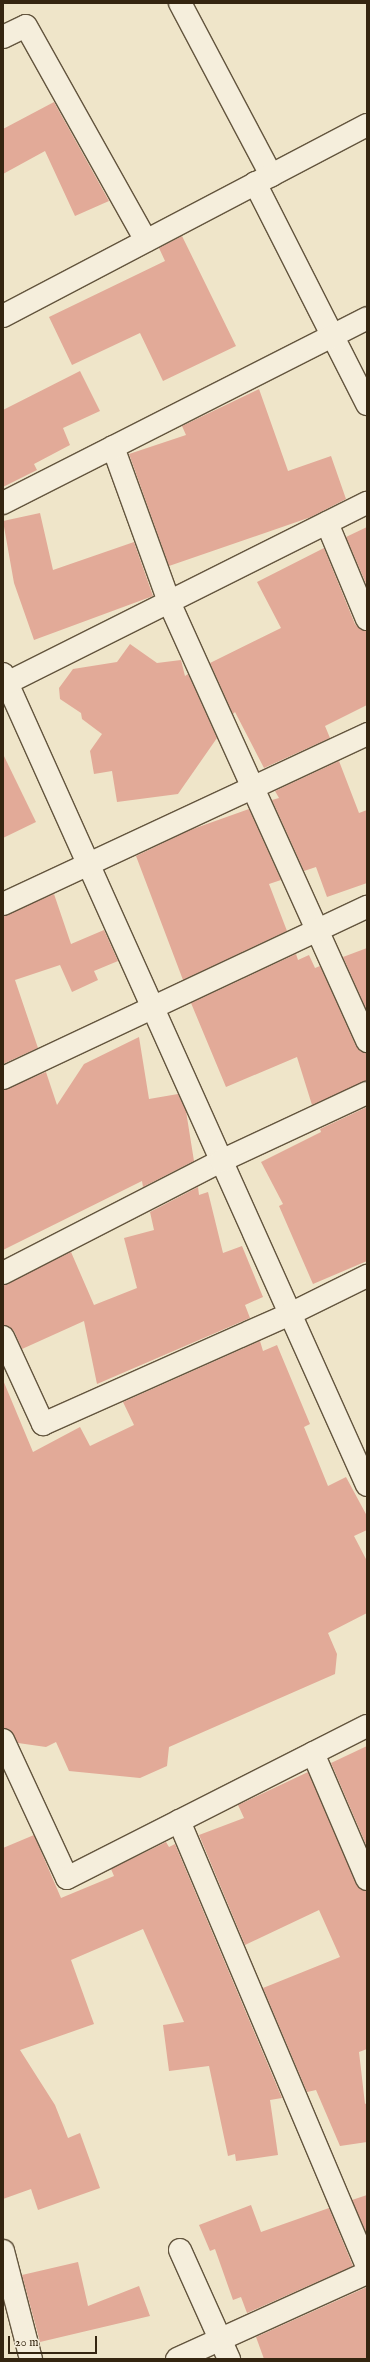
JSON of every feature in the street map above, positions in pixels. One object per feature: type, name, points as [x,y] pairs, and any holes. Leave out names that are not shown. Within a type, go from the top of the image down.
[{"type":"street","points":[[180,3],[263,179],[332,336],[367,404]]},
{"type":"street","points":[[3,37],[26,26],[146,241]]},
{"type":"street","points":[[3,316],[367,125]]},
{"type":"street","points":[[3,503],[367,318]]},
{"type":"street","points":[[113,447],[169,602],[367,1041]]},
{"type":"street","points":[[365,1476],[221,1161],[89,864],[4,680],[169,602],[367,503]]},
{"type":"street","points":[[327,523],[367,619]]},
{"type":"street","points":[[3,904],[367,734]]},
{"type":"street","points":[[3,1078],[367,907]]},
{"type":"street","points":[[3,1273],[221,1161],[367,1093]]},
{"type":"street","points":[[3,1337],[43,1424],[290,1314],[367,1276]]},
{"type":"street","points":[[3,1740],[67,1878],[367,1726]]},
{"type":"street","points":[[313,1753],[367,1879]]},
{"type":"street","points":[[179,1821],[367,2267]]},
{"type":"street","points":[[180,2250],[224,2349]]},
{"type":"street","points":[[3,2251],[31,2359]]},
{"type":"street","points":[[178,2359],[224,2349],[367,2273]]},
{"type":"building","points":[[54,102],[109,201],[75,216],[45,151],[3,174],[3,129]]},
{"type":"building","points":[[182,236],[236,346],[163,381],[140,333],[72,365],[49,317],[165,261],[159,248]]},
{"type":"building","points":[[80,371],[100,411],[63,428],[70,445],[34,464],[37,470],[3,487],[3,410]]},
{"type":"building","points":[[259,389],[288,471],[331,456],[346,499],[311,517],[169,566],[129,454],[186,435],[182,426]]},
{"type":"building","points":[[40,513],[53,570],[134,542],[153,596],[34,640],[14,583],[3,521]]},
{"type":"building","points":[[367,527],[367,586],[346,537]]},
{"type":"building","points":[[324,548],[355,624],[360,629],[367,631],[367,705],[325,726],[330,738],[264,768],[235,712],[233,714],[210,663],[281,628],[257,582]]},
{"type":"building","points":[[130,644],[157,663],[181,660],[185,676],[188,674],[217,738],[178,794],[117,802],[112,771],[94,774],[90,751],[102,734],[82,719],[81,713],[60,699],[59,688],[73,669],[117,662]]},
{"type":"building","points":[[3,754],[36,822],[3,838]]},
{"type":"building","points":[[339,761],[359,813],[367,810],[367,883],[327,897],[316,867],[304,871],[272,800],[279,798],[275,791]]},
{"type":"building","points":[[249,809],[281,880],[269,884],[287,931],[183,980],[136,856],[190,830]]},
{"type":"building","points":[[54,894],[71,944],[104,930],[118,961],[94,971],[98,980],[72,992],[60,965],[15,980],[38,1048],[3,1064],[3,916]]},
{"type":"building","points":[[367,948],[367,1011],[343,957]]},
{"type":"building","points":[[296,954],[298,960],[309,955],[315,968],[320,966],[356,1046],[360,1051],[367,1053],[367,1081],[312,1105],[297,1057],[226,1087],[191,1003]]},
{"type":"building","points":[[139,1037],[149,1099],[178,1094],[186,1111],[194,1161],[143,1187],[142,1181],[3,1250],[3,1090],[46,1072],[57,1105],[84,1064]]},
{"type":"building","points":[[367,1107],[367,1261],[313,1284],[279,1206],[283,1204],[261,1162],[321,1132],[320,1129]]},
{"type":"building","points":[[198,1187],[199,1195],[208,1192],[223,1253],[242,1246],[263,1297],[245,1305],[250,1318],[97,1384],[84,1321],[22,1349],[14,1331],[3,1325],[3,1285],[71,1252],[94,1305],[137,1288],[124,1238],[154,1230],[150,1212]]},
{"type":"building","points":[[260,1341],[263,1351],[277,1345],[310,1424],[304,1427],[328,1486],[346,1477],[367,1516],[367,1530],[354,1536],[367,1561],[367,1613],[328,1633],[337,1654],[335,1674],[169,1747],[167,1766],[140,1778],[69,1771],[56,1742],[46,1747],[18,1743],[10,1730],[3,1728],[3,1380],[33,1452],[80,1427],[90,1446],[134,1425],[123,1402]]},
{"type":"building","points":[[367,1746],[367,1847],[331,1763]]},
{"type":"building","points":[[308,1772],[356,1884],[360,1889],[367,1891],[367,2049],[359,2052],[365,2104],[367,2103],[367,2142],[340,2146],[316,2090],[307,2092],[263,1988],[340,1957],[319,1910],[245,1945],[199,1835],[244,1818],[238,1805]]},
{"type":"building","points":[[34,1835],[61,1898],[114,1876],[111,1869],[166,1842],[169,1847],[175,1844],[282,2098],[270,2100],[278,2155],[236,2161],[235,2154],[228,2156],[209,2066],[169,2071],[163,2025],[184,2022],[143,1929],[71,1960],[94,2024],[20,2050],[55,2105],[68,2138],[80,2133],[100,2188],[38,2210],[31,2189],[3,2199],[3,1848]]},
{"type":"building","points":[[367,2195],[367,2235],[352,2200]]},
{"type":"building","points":[[251,2205],[261,2232],[329,2208],[353,2266],[247,2313],[241,2297],[233,2300],[215,2249],[210,2251],[199,2225]]},
{"type":"building","points":[[78,2262],[88,2306],[139,2286],[150,2316],[40,2342],[22,2275]]},
{"type":"building","points":[[367,2287],[367,2359],[264,2359],[256,2337]]}]
